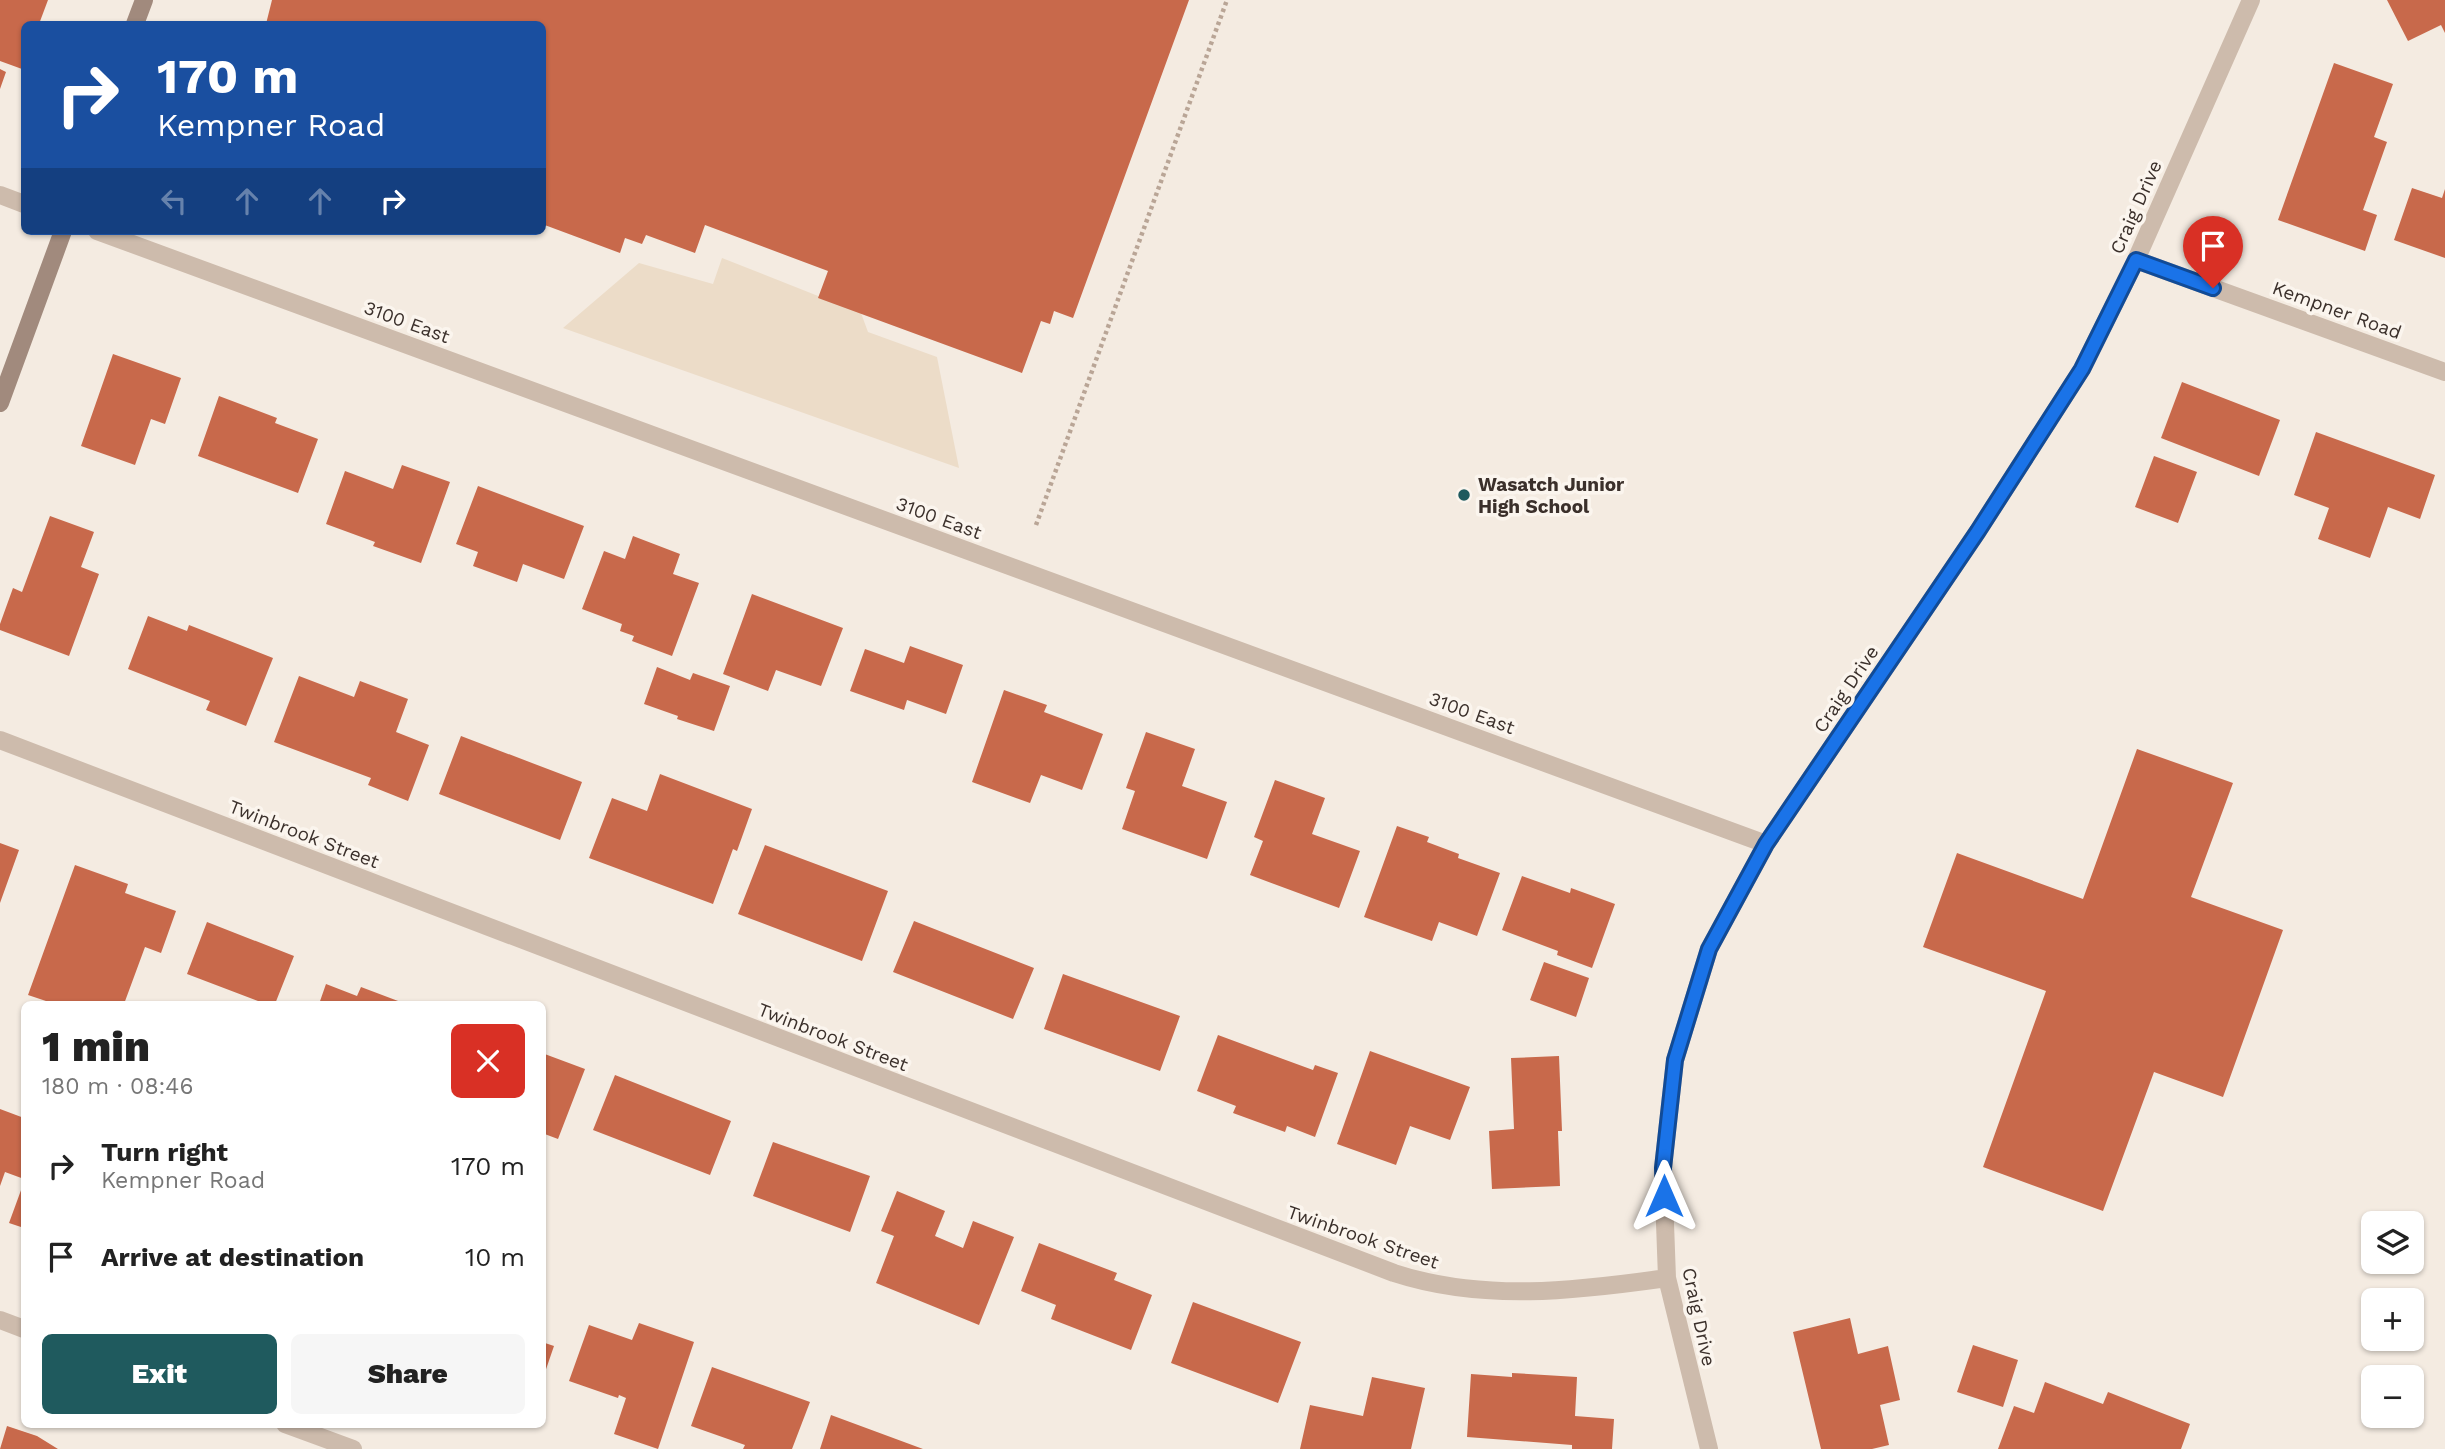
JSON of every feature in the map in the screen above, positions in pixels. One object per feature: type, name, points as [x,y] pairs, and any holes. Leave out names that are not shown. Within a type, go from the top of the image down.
[{"type":"street","points":[[136,21],[144,0]]},
{"type":"street","name":"Craig Drive","points":[[1709,1449],[1667,1278],[1663,1168],[1675,1060],[1709,949],[1766,844],[2022,465],[2082,369],[2136,260],[2251,0]]},
{"type":"street","points":[[0,195],[21,203]]},
{"type":"street","points":[[0,403],[62,235]]},
{"type":"street","name":"3100 East","points":[[108,235],[1766,844]]},
{"type":"street","name":"Kempner Road","points":[[2136,260],[2445,372]]},
{"type":"street","name":"Twinbrook Street","points":[[0,740],[1366,1264],[1406,1277],[1468,1290],[1515,1292],[1600,1287],[1667,1278]]},
{"type":"street","points":[[0,1321],[21,1328]]},
{"type":"street","points":[[296,1428],[353,1449]]},
{"type":"path","points":[[1036,525],[1227,0]]},
{"type":"shaded area","points":[[722,258],[861,313],[868,332],[937,357],[959,468],[563,328],[639,263],[713,284]]},
{"type":"building","points":[[0,0],[48,0],[40,21],[21,21],[21,69],[0,61]]},
{"type":"building","points":[[272,0],[1189,0],[1073,318],[1054,311],[1050,324],[1041,321],[1022,373],[818,298],[828,271],[705,225],[695,253],[646,235],[642,244],[625,238],[620,253],[546,225],[546,21],[267,21]]},
{"type":"building","points":[[2387,0],[2445,0],[2445,33],[2441,25],[2408,41]]},
{"type":"building","points":[[2334,63],[2393,84],[2374,137],[2387,142],[2363,210],[2377,215],[2365,251],[2278,220]]},
{"type":"building","points":[[0,69],[6,72],[0,89]]},
{"type":"building","points":[[2412,188],[2442,198],[2445,189],[2445,258],[2394,240]]},
{"type":"building","points":[[113,354],[181,378],[165,424],[151,419],[135,465],[81,446]]},
{"type":"building","points":[[2182,382],[2280,420],[2259,476],[2161,438]]},
{"type":"building","points":[[219,396],[277,418],[275,423],[318,439],[298,493],[198,456]]},
{"type":"building","points":[[2316,432],[2435,475],[2420,519],[2388,507],[2370,558],[2318,539],[2329,508],[2294,495]]},
{"type":"building","points":[[2154,456],[2197,472],[2178,523],[2135,507]]},
{"type":"building","points":[[402,465],[450,482],[421,563],[373,546],[375,542],[326,524],[345,471],[393,489]]},
{"type":"building","points":[[478,486],[584,526],[564,579],[523,564],[517,582],[473,566],[478,552],[456,544]]},
{"type":"building","points":[[50,516],[94,532],[81,567],[99,574],[69,656],[0,630],[13,588],[22,592]]},
{"type":"building","points":[[633,536],[680,554],[673,574],[699,583],[672,656],[632,641],[634,636],[620,631],[622,624],[582,609],[604,551],[625,559]]},
{"type":"building","points":[[752,594],[843,628],[821,686],[776,670],[768,691],[723,674]]},
{"type":"building","points":[[148,616],[187,631],[189,625],[273,658],[246,726],[206,710],[210,701],[128,669]]},
{"type":"building","points":[[910,646],[963,665],[946,714],[907,700],[904,710],[850,691],[865,649],[904,663]]},
{"type":"building","points":[[657,667],[690,680],[693,673],[730,686],[714,731],[677,719],[678,716],[644,704]]},
{"type":"building","points":[[299,676],[354,697],[360,681],[408,699],[396,732],[429,745],[408,801],[368,785],[371,778],[274,742]]},
{"type":"building","points":[[1004,690],[1047,705],[1044,712],[1103,734],[1082,790],[1041,775],[1030,803],[972,782]]},
{"type":"building","points":[[1146,732],[1195,749],[1182,786],[1227,802],[1207,859],[1122,829],[1135,791],[1126,788]]},
{"type":"building","points":[[461,736],[582,782],[560,840],[439,794]]},
{"type":"building","points":[[2137,749],[2233,783],[2191,897],[2283,930],[2223,1097],[2154,1072],[2103,1211],[1983,1167],[2046,991],[1923,947],[1957,853],[2083,899]]},
{"type":"building","points":[[660,774],[752,809],[737,851],[733,849],[713,904],[589,858],[612,798],[647,811]]},
{"type":"building","points":[[1275,780],[1325,798],[1312,834],[1360,851],[1339,908],[1250,875],[1263,841],[1254,837]]},
{"type":"building","points":[[1397,826],[1429,837],[1427,842],[1459,854],[1458,858],[1500,873],[1477,936],[1439,922],[1432,941],[1364,917]]},
{"type":"building","points":[[0,843],[19,850],[0,903]]},
{"type":"building","points":[[765,845],[888,891],[862,961],[738,914]]},
{"type":"building","points":[[75,865],[128,884],[125,893],[176,911],[161,953],[145,947],[125,1001],[46,1001],[28,995]]},
{"type":"building","points":[[1522,876],[1570,893],[1571,888],[1615,904],[1592,968],[1557,955],[1558,951],[1502,930]]},
{"type":"building","points":[[914,921],[1034,968],[1013,1019],[893,972]]},
{"type":"building","points":[[207,922],[294,956],[276,1001],[258,1001],[187,974]]},
{"type":"building","points":[[1544,962],[1589,978],[1576,1017],[1530,1000]]},
{"type":"building","points":[[1063,974],[1180,1016],[1160,1071],[1044,1029]]},
{"type":"building","points":[[326,984],[357,996],[361,987],[398,1001],[320,1001]]},
{"type":"building","points":[[1218,1035],[1313,1070],[1315,1065],[1338,1073],[1315,1137],[1287,1126],[1285,1132],[1233,1113],[1236,1106],[1197,1091]]},
{"type":"building","points":[[1370,1051],[1470,1087],[1450,1140],[1410,1126],[1396,1165],[1337,1144]]},
{"type":"building","points":[[546,1054],[585,1069],[558,1139],[546,1134]]},
{"type":"building","points":[[1559,1056],[1562,1131],[1558,1131],[1560,1186],[1492,1189],[1489,1131],[1514,1129],[1511,1058]]},
{"type":"building","points":[[615,1075],[731,1121],[710,1175],[593,1130]]},
{"type":"building","points":[[0,1109],[21,1117],[21,1178],[5,1172],[0,1186]]},
{"type":"building","points":[[773,1142],[870,1176],[850,1232],[753,1196]]},
{"type":"building","points":[[21,1190],[21,1227],[9,1223]]},
{"type":"building","points":[[897,1191],[945,1211],[935,1236],[963,1248],[973,1221],[1014,1237],[979,1325],[876,1283],[894,1236],[881,1231]]},
{"type":"building","points":[[1039,1243],[1117,1273],[1114,1280],[1152,1295],[1131,1350],[1051,1319],[1056,1305],[1021,1291]]},
{"type":"building","points":[[1193,1302],[1301,1342],[1278,1403],[1171,1363]]},
{"type":"building","points":[[1850,1318],[1858,1354],[1888,1346],[1900,1400],[1880,1405],[1889,1445],[1872,1449],[1821,1449],[1793,1332]]},
{"type":"building","points":[[639,1323],[694,1342],[658,1449],[614,1434],[626,1398],[619,1395],[618,1398],[569,1381],[589,1325],[632,1340]]},
{"type":"building","points":[[546,1343],[554,1346],[546,1369]]},
{"type":"building","points":[[1973,1345],[2018,1360],[2003,1407],[1957,1392]]},
{"type":"building","points":[[712,1367],[810,1402],[792,1449],[743,1449],[745,1445],[691,1426]]},
{"type":"building","points":[[1512,1373],[1577,1377],[1575,1416],[1614,1419],[1612,1449],[1572,1449],[1572,1445],[1467,1437],[1471,1374],[1512,1377]]},
{"type":"building","points":[[1372,1377],[1425,1388],[1411,1449],[1300,1449],[1310,1405],[1363,1416]]},
{"type":"building","points":[[2045,1382],[2103,1404],[2108,1392],[2190,1424],[2181,1449],[1998,1449],[2014,1406],[2034,1413]]},
{"type":"building","points":[[831,1415],[923,1449],[820,1449]]},
{"type":"building","points":[[7,1426],[37,1436],[58,1449],[0,1449]]},
{"type":"place","name":"Wasatch Junior High School","points":[[1464,495]]},
{"type":"route","points":[[1664,1196],[1663,1168],[1675,1060],[1709,949],[1766,844],[2022,465],[2082,369],[2136,260],[2213,288]]}]
